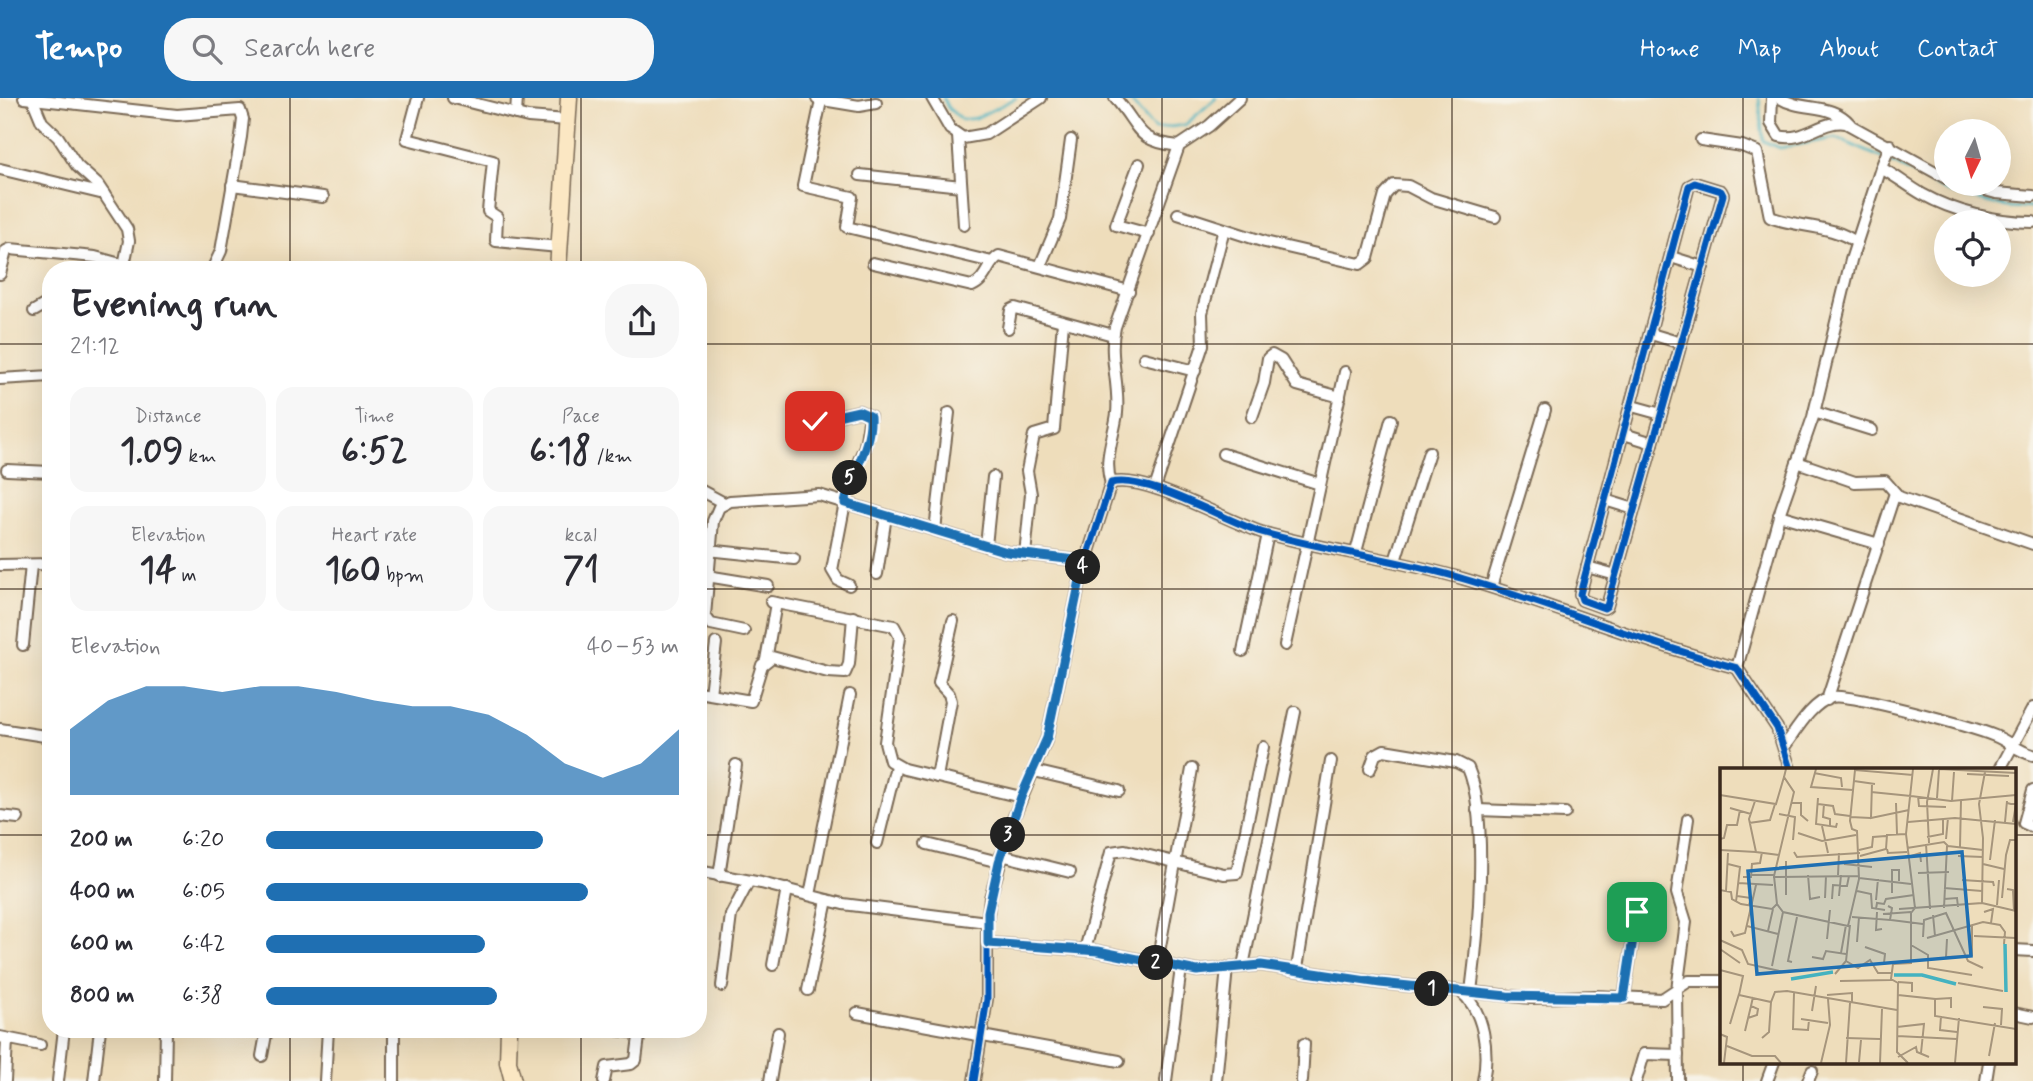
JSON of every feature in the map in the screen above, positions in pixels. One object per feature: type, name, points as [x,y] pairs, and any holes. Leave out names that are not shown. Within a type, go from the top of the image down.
[{"type":"street","points":[[24,98],[177,115],[240,110],[243,119],[222,251],[217,261]]},
{"type":"street","points":[[31,98],[42,122],[104,194],[127,229],[129,241],[124,261]]},
{"type":"street","points":[[418,98],[407,139],[493,161],[488,211],[497,217],[496,241],[559,247]]},
{"type":"street","points":[[453,98],[516,114],[567,120]]},
{"type":"street","points":[[516,114],[517,98]]},
{"type":"street","points":[[558,261],[569,98]]},
{"type":"street","points":[[932,98],[958,136],[964,225]]},
{"type":"street","points":[[958,136],[986,134],[1041,98]]},
{"type":"street","points":[[1115,98],[1144,137],[1151,141],[1179,146]]},
{"type":"street","points":[[974,1081],[982,1038],[987,922],[1000,858],[1050,725],[1084,561],[1111,483],[1109,457],[1117,408],[1113,335],[1179,146],[1209,126],[1240,98]]},
{"type":"street","points":[[1772,98],[1771,123],[1776,132],[1784,137],[1799,136],[1833,121],[1852,127],[1934,171]]},
{"type":"street","points":[[1780,98],[1839,114],[1852,127]]},
{"type":"street","points":[[876,103],[859,106],[818,99],[803,186],[852,197],[847,227],[992,262]]},
{"type":"street","points":[[1040,266],[1060,219],[1070,140]]},
{"type":"street","points":[[1701,140],[1742,146],[1758,152],[1770,217],[1786,223],[1837,232],[1857,243]]},
{"type":"street","points":[[1737,667],[1779,515],[1814,412],[1857,243],[1880,166],[1889,146]]},
{"type":"street","points":[[1139,164],[1116,225],[1149,234]]},
{"type":"street","points":[[1880,166],[1902,178],[1920,193],[1950,206],[2009,221],[2033,222]]},
{"type":"street","points":[[0,169],[50,184],[104,194]]},
{"type":"street","points":[[860,175],[961,186]]},
{"type":"street","points":[[1695,183],[1721,191],[1723,195],[1607,606],[1592,604],[1580,597],[1671,257],[1689,186],[1695,183]]},
{"type":"street","points":[[232,185],[323,197]]},
{"type":"street","points":[[1178,214],[1224,229],[1360,264],[1368,258],[1385,195],[1394,185],[1408,186],[1431,198],[1495,217]]},
{"type":"street","points":[[2011,194],[2033,196]]},
{"type":"street","points":[[1155,488],[1204,341],[1202,313],[1224,229]]},
{"type":"street","points":[[0,274],[6,251],[10,249],[95,257],[106,261]]},
{"type":"street","points":[[873,263],[972,286],[981,281],[992,262],[999,257],[1129,290]]},
{"type":"street","points":[[1671,257],[1703,267]]},
{"type":"street","points":[[34,311],[42,306]]},
{"type":"street","points":[[1008,328],[1012,308],[1113,335]]},
{"type":"street","points":[[1025,555],[1031,494],[1027,471],[1034,435],[1054,429],[1063,322]]},
{"type":"street","points":[[1651,334],[1681,343]]},
{"type":"street","points":[[1252,417],[1264,383],[1268,359],[1272,355],[1281,359],[1297,385],[1340,397]]},
{"type":"street","points":[[1144,358],[1195,371]]},
{"type":"street","points":[[1285,645],[1345,372]]},
{"type":"street","points":[[0,379],[42,377]]},
{"type":"street","points":[[1632,406],[1661,414]]},
{"type":"street","points":[[1491,587],[1545,410]]},
{"type":"street","points":[[815,421],[859,411],[870,416],[867,439],[852,472],[832,570],[838,580],[849,585]]},
{"type":"street","points":[[1814,412],[1872,430]]},
{"type":"street","points":[[936,530],[949,413]]},
{"type":"street","points":[[1356,552],[1391,420]]},
{"type":"street","points":[[1624,434],[1653,443]]},
{"type":"street","points":[[1395,561],[1429,452]]},
{"type":"street","points":[[1223,454],[1320,484]]},
{"type":"street","points":[[1797,462],[1856,482],[1885,481],[1895,493],[2033,544]]},
{"type":"street","points":[[7,470],[42,472]]},
{"type":"street","points":[[986,545],[993,477]]},
{"type":"street","points":[[1111,483],[1131,482],[1155,488],[1268,534],[1395,561],[1491,587],[1587,617],[1688,656],[1737,667],[1770,715],[1790,768]]},
{"type":"street","points":[[1827,700],[1895,493]]},
{"type":"street","points":[[707,494],[724,503],[810,494],[1025,555],[1084,561]]},
{"type":"street","points":[[1605,500],[1634,509]]},
{"type":"street","points":[[707,540],[713,521],[724,503]]},
{"type":"street","points":[[1779,515],[1879,544]]},
{"type":"street","points":[[877,574],[886,516]]},
{"type":"street","points":[[1243,651],[1268,534]]},
{"type":"street","points":[[707,549],[794,559]]},
{"type":"street","points":[[0,565],[42,564]]},
{"type":"street","points":[[23,645],[31,565]]},
{"type":"street","points":[[1587,567],[1616,575]]},
{"type":"street","points":[[744,631],[707,621],[707,576],[768,586]]},
{"type":"street","points":[[707,694],[751,701],[766,660],[774,603],[886,623],[899,631],[885,742],[890,761],[896,766],[1021,797]]},
{"type":"street","points":[[1587,617],[1592,604]]},
{"type":"street","points":[[766,660],[782,659],[828,672],[845,673],[849,663],[853,617]]},
{"type":"street","points":[[937,777],[951,701],[949,694],[939,683],[953,621]]},
{"type":"street","points":[[710,694],[716,643]]},
{"type":"street","points":[[810,895],[850,695]]},
{"type":"street","points":[[1784,747],[1811,712],[1827,700],[1840,697],[1877,703],[1990,734],[2033,755]]},
{"type":"street","points":[[2001,768],[2033,708]]},
{"type":"street","points":[[1243,966],[1294,712]]},
{"type":"street","points":[[0,729],[42,736]]},
{"type":"street","points":[[1085,950],[1111,852],[1125,850],[1224,874],[1237,873],[1263,747]]},
{"type":"street","points":[[1370,769],[1375,755],[1384,750],[1462,764],[1471,774],[1477,810],[1479,896],[1465,992],[1485,1042],[1483,1081]]},
{"type":"street","points":[[1297,968],[1331,761]]},
{"type":"street","points":[[719,876],[736,765]]},
{"type":"street","points":[[877,844],[896,766]]},
{"type":"street","points":[[1157,963],[1192,769]]},
{"type":"street","points":[[1034,771],[1119,791]]},
{"type":"street","points":[[2033,790],[2024,823],[2033,827]]},
{"type":"street","points":[[1477,810],[1564,813]]},
{"type":"street","points":[[0,816],[18,818]]},
{"type":"street","points":[[1678,1081],[1677,990],[1686,922],[1678,900],[1677,884],[1688,819]]},
{"type":"street","points":[[926,844],[1070,872]]},
{"type":"street","points":[[707,873],[827,900],[987,922]]},
{"type":"street","points":[[722,986],[731,915],[749,881]]},
{"type":"street","points":[[773,965],[787,889]]},
{"type":"street","points":[[808,990],[827,900]]},
{"type":"street","points":[[1624,998],[1637,912]]},
{"type":"street","points":[[988,943],[1085,950],[1197,971],[1243,966],[1297,968],[1362,981],[1547,999],[1662,999],[1689,981],[1720,981]]},
{"type":"street","points":[[1167,1081],[1181,968]]},
{"type":"street","points":[[1216,1081],[1227,968]]},
{"type":"street","points":[[857,1013],[1118,1061]]},
{"type":"street","points":[[770,1081],[778,1033]]},
{"type":"street","points":[[5,1081],[4,1038],[40,1045]]},
{"type":"street","points":[[58,1081],[63,1038]]},
{"type":"street","points":[[94,1081],[99,1038]]},
{"type":"street","points":[[165,1081],[166,1038]]},
{"type":"street","points":[[262,1056],[265,1038]]},
{"type":"street","points":[[325,1081],[327,1038]]},
{"type":"street","points":[[394,1038],[394,1081]]},
{"type":"street","points":[[506,1081],[513,1081],[508,1062],[510,1038]]},
{"type":"street","points":[[604,1081],[607,1067],[634,1063],[639,1038]]},
{"type":"street","points":[[1301,1081],[1304,1044]]},
{"type":"street","points":[[1636,1081],[1638,1066],[1644,1054],[1678,1055]]},
{"type":"street","points":[[1767,1081],[1774,1063]]},
{"type":"street","points":[[1986,1081],[1989,1063]]},
{"type":"waterway","points":[[943,98],[948,108],[962,120],[976,118],[1016,98]]},
{"type":"waterway","points":[[1128,98],[1154,129],[1185,125],[1216,98]]},
{"type":"waterway","points":[[1759,98],[1763,141],[1780,148],[1836,138],[1882,158]]},
{"type":"waterway","points":[[1889,161],[1950,193],[2006,207],[2033,208]]},
{"type":"cycle path","points":[[1695,183],[1721,191],[1723,195],[1607,606],[1604,608],[1582,600],[1580,594],[1689,186],[1695,183]]},
{"type":"cycle path","points":[[974,1081],[987,999],[987,922],[990,898],[1013,819],[1047,738],[1081,576],[1111,483],[1126,482],[1164,491],[1261,532],[1464,579],[1737,668],[1777,728],[1790,768]]},
{"type":"route","points":[[815,421],[859,411],[870,416],[865,446],[852,472],[845,503],[1007,552],[1084,561],[1047,738],[1021,797],[999,862],[988,912],[988,943],[1098,951],[1197,971],[1261,965],[1297,968],[1362,981],[1507,996],[1547,999],[1578,996],[1624,998],[1637,912]]}]
